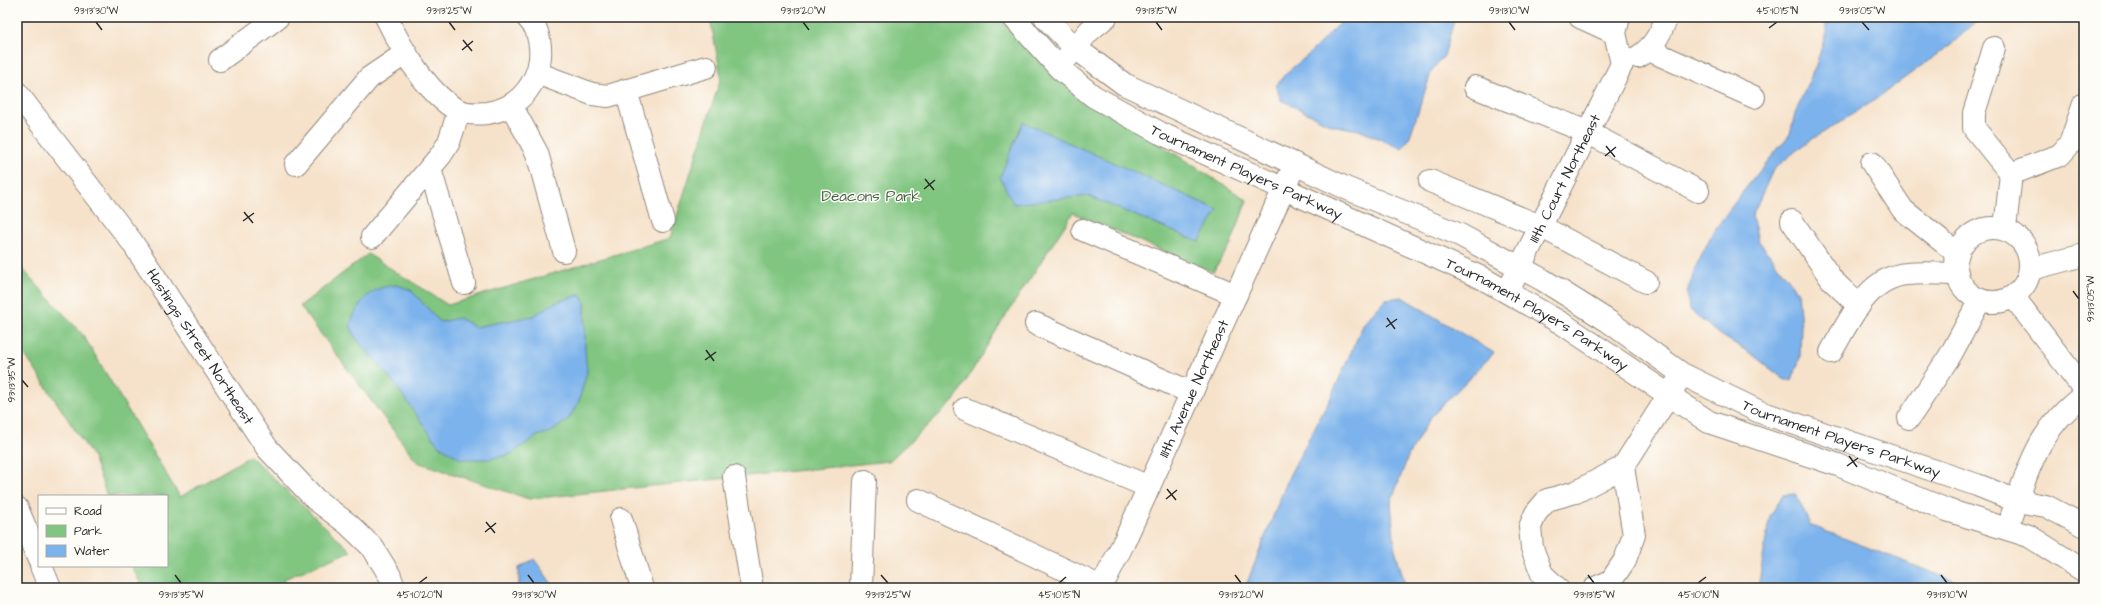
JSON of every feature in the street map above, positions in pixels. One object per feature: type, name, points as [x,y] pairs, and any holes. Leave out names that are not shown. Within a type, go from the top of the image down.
[{"type":"street","points":[[220,60],[278,17]]},
{"type":"street","points":[[386,17],[406,53],[440,99],[459,111],[476,114],[495,112],[511,105],[531,87],[537,73],[540,56],[537,31],[527,17]]},
{"type":"street","name":"Tournament Players Parkway","points":[[1013,17],[1059,68],[1093,96],[1160,133],[1482,278],[1563,324],[1668,396],[1709,422],[1838,465],[1947,510],[2029,536],[2084,570]]},
{"type":"street","name":"Tournament Players Parkway","points":[[1045,17],[1074,47],[1124,84],[1348,189],[1460,235],[1543,280],[1608,321],[1682,374],[1760,412],[1977,485],[2017,502],[2046,506],[2084,526]]},
{"type":"street","points":[[1059,68],[1074,47],[1089,31],[1106,17]]},
{"type":"street","points":[[1580,17],[1617,25],[1622,64],[1638,58],[1649,50],[1660,35],[1667,17]]},
{"type":"street","points":[[1994,48],[1974,113],[1974,128],[2011,174],[2005,228]]},
{"type":"street","points":[[1649,50],[1754,97]]},
{"type":"street","points":[[296,164],[369,78],[406,53]]},
{"type":"street","name":"111th Court Northeast","points":[[1508,292],[1622,64]]},
{"type":"street","points":[[537,73],[592,94],[608,96],[706,68]]},
{"type":"street","points":[[1475,87],[1587,132],[1698,191]]},
{"type":"street","points":[[626,90],[663,221]]},
{"type":"street","name":"Hastings Street Northeast","points":[[17,93],[132,242],[267,448],[315,499],[348,524],[373,548],[390,576],[394,588]]},
{"type":"street","points":[[2011,174],[2060,155],[2070,144],[2084,104]]},
{"type":"street","points":[[511,105],[537,153],[564,251]]},
{"type":"street","points":[[372,237],[430,169],[449,142],[459,111]]},
{"type":"street","points":[[1872,163],[1903,210],[1957,264]]},
{"type":"street","name":"111th Avenue Northeast","points":[[1101,588],[1149,487],[1295,165]]},
{"type":"street","points":[[430,169],[464,282]]},
{"type":"street","points":[[1430,181],[1540,226],[1646,282]]},
{"type":"street","points":[[1792,221],[1832,280],[1859,306]]},
{"type":"street","points":[[2005,228],[2019,236],[2029,251],[2031,269],[2027,281],[2013,296],[1993,302],[1980,300],[1968,292],[1960,283],[1957,264],[1964,240],[1980,229],[2005,228]]},
{"type":"street","points":[[1083,230],[1236,295]]},
{"type":"street","points":[[2031,269],[2084,255]]},
{"type":"street","points":[[1831,352],[1859,306],[1872,289],[1889,278],[1957,264]]},
{"type":"street","points":[[2013,296],[2084,389]]},
{"type":"street","points":[[1909,418],[1951,354],[1980,300]]},
{"type":"street","points":[[1036,324],[1192,393]]},
{"type":"street","points":[[1557,588],[1542,574],[1532,548],[1530,527],[1536,513],[1548,500],[1576,492],[1623,467],[1682,374]]},
{"type":"street","points":[[2007,529],[2039,444],[2052,424],[2067,408],[2084,395]]},
{"type":"street","points":[[965,409],[1149,487]]},
{"type":"street","points":[[1595,588],[1611,580],[1625,560],[1634,535],[1623,467]]},
{"type":"street","points":[[734,478],[752,588]]},
{"type":"street","points":[[862,588],[865,481]]},
{"type":"street","points":[[918,500],[1101,588]]},
{"type":"street","points":[[17,508],[38,558]]},
{"type":"street","points":[[621,519],[642,588]]},
{"type":"street","points":[[41,567],[50,588]]},
{"type":"green space","name":"Deacons Park","points":[[710,17],[1004,17],[1105,109],[1247,200],[1231,244],[1213,272],[1073,213],[999,326],[954,401],[889,461],[529,499],[417,462],[300,306],[368,254],[448,305],[670,238],[721,77]]},
{"type":"green space","points":[[17,263],[83,335],[180,497],[250,456],[351,551],[284,579],[287,588],[143,588],[132,567],[168,567],[168,495],[107,495],[93,457],[17,343]]},
{"type":"water","points":[[1346,17],[1455,17],[1444,56],[1432,70],[1410,136],[1402,149],[1359,130],[1331,125],[1281,100],[1276,86],[1286,73],[1307,56]]},
{"type":"water","points":[[1826,17],[1981,17],[1955,41],[1872,102],[1803,145],[1773,170],[1752,216],[1758,240],[1798,292],[1801,326],[1800,358],[1792,381],[1781,377],[1753,355],[1716,332],[1689,309],[1687,293],[1695,268],[1713,232],[1741,194],[1790,134],[1795,113],[1816,65],[1826,33]]},
{"type":"water","points":[[1023,122],[1218,210],[1199,242],[1088,196],[1013,204],[1000,177]]},
{"type":"water","points":[[397,285],[411,290],[440,322],[459,318],[475,327],[533,316],[556,302],[580,295],[585,303],[585,350],[587,372],[579,401],[568,420],[551,432],[539,435],[509,455],[488,459],[461,459],[438,445],[394,383],[355,337],[350,325],[357,309],[367,297],[380,289]]},
{"type":"water","points":[[1402,297],[1494,353],[1431,417],[1409,454],[1391,502],[1395,549],[1406,588],[1245,588],[1289,476],[1332,395],[1364,323],[1386,299]]},
{"type":"water","points":[[1796,494],[1810,525],[1972,588],[1758,588],[1770,516],[1783,495]]},
{"type":"water","points":[[534,559],[555,588],[519,588],[519,568]]}]
